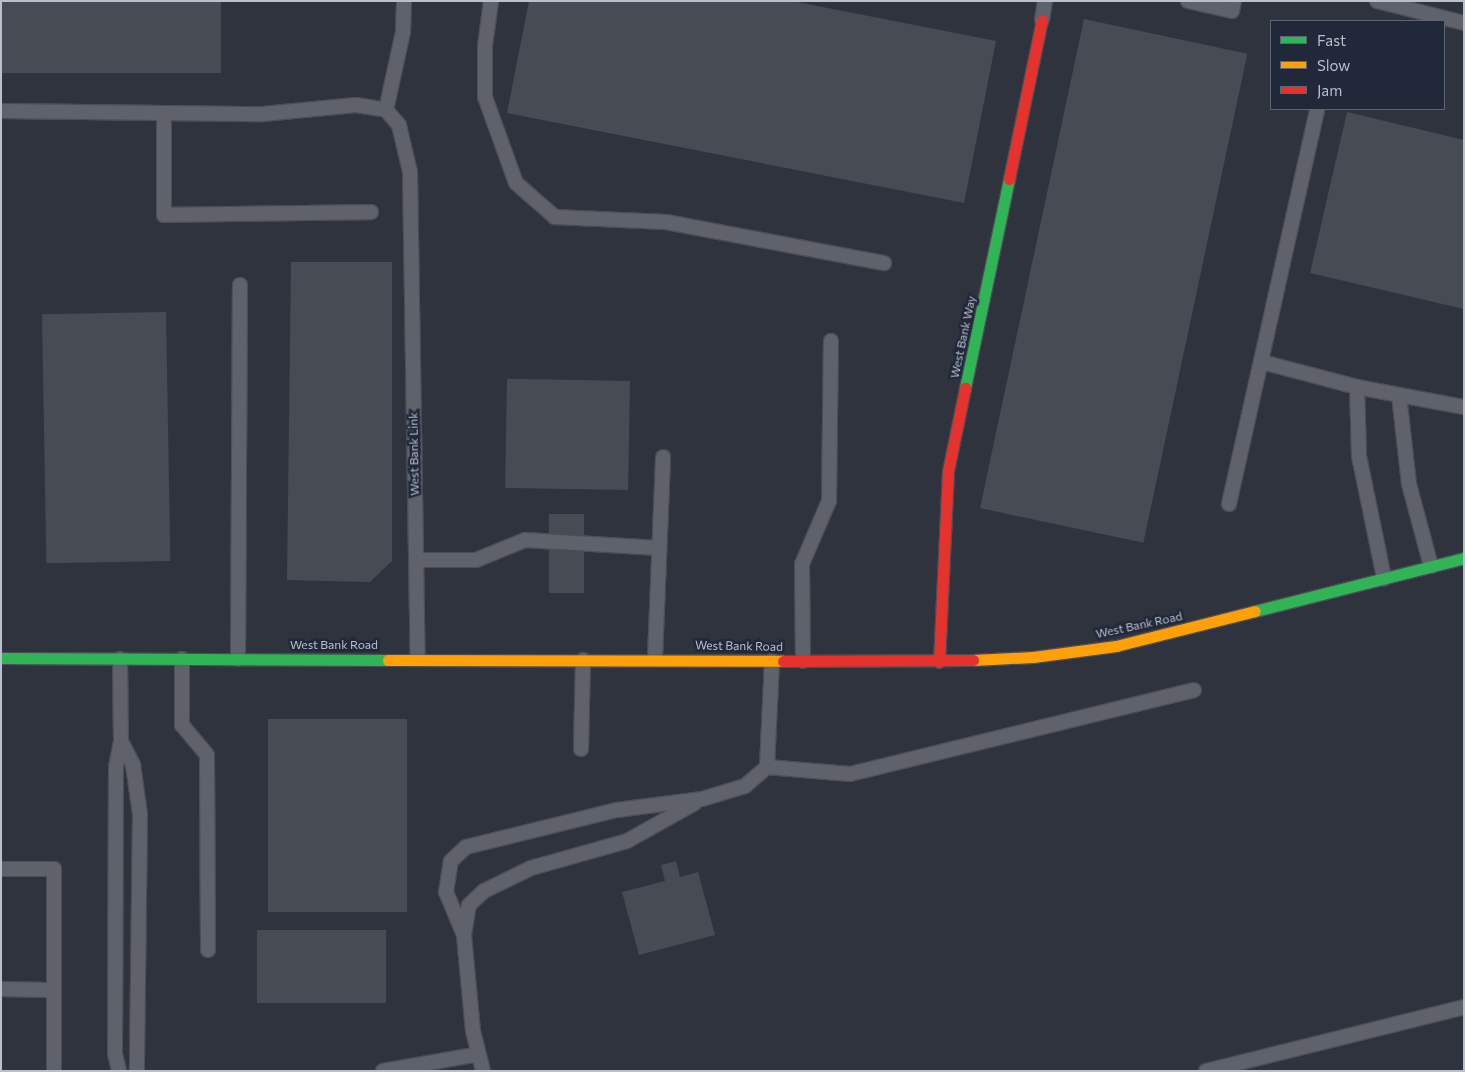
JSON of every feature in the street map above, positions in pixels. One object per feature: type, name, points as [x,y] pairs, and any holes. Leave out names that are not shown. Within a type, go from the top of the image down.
[{"type":"street","name":"West Bank Way","points":[[939,662],[948,471],[1042,20]]},
{"type":"street","name":"West Bank Road","points":[[1,658],[583,660],[655,658],[939,662],[1033,657],[1116,646],[1464,558]]},
{"type":"lane","points":[[2,112],[263,114],[356,105],[386,110],[403,32],[404,1]]},
{"type":"lane","points":[[491,1],[485,46],[486,97],[516,183],[554,217],[666,222],[884,264]]},
{"type":"lane","points":[[1042,20],[1045,1]]},
{"type":"lane","points":[[1188,1],[1232,11],[1234,1]]},
{"type":"lane","points":[[1377,1],[1464,23]]},
{"type":"lane","name":"West Bank Link","points":[[386,110],[399,126],[410,172],[418,659]]},
{"type":"lane","points":[[1229,504],[1317,110]]},
{"type":"lane","points":[[164,113],[164,215],[371,212]]},
{"type":"lane","points":[[238,659],[240,285]]},
{"type":"lane","points":[[803,661],[802,564],[829,501],[831,341]]},
{"type":"lane","points":[[1262,362],[1357,387],[1464,407]]},
{"type":"lane","points":[[1357,387],[1359,456],[1384,578]]},
{"type":"lane","points":[[1399,395],[1409,484],[1431,566]]},
{"type":"lane","points":[[655,658],[663,457]]},
{"type":"lane","points":[[416,560],[476,560],[525,540],[659,548]]},
{"type":"lane","points":[[119,1071],[115,1053],[116,777],[121,741],[120,659]]},
{"type":"lane","points":[[182,659],[182,724],[207,755],[208,950]]},
{"type":"lane","points":[[581,749],[583,660]]},
{"type":"lane","points":[[767,767],[772,661]]},
{"type":"lane","points":[[464,935],[446,892],[451,861],[466,847],[617,810],[702,799],[745,786],[767,767],[850,774],[1194,690]]},
{"type":"lane","points":[[121,741],[132,765],[140,814],[137,1071]]},
{"type":"lane","points":[[483,1071],[474,1031],[464,935],[469,905],[484,891],[531,868],[627,841],[702,799]]},
{"type":"lane","points":[[1,869],[54,869],[54,1071]]},
{"type":"lane","points":[[1,989],[54,990]]},
{"type":"lane","points":[[1206,1071],[1464,1007]]},
{"type":"lane","points":[[383,1071],[479,1054]]},
{"type":"building","points":[[1,1],[221,1],[221,73],[1,73]]},
{"type":"building","points":[[529,1],[792,1],[996,41],[964,203],[507,113]]},
{"type":"building","points":[[1084,19],[1247,54],[1143,543],[980,508]]},
{"type":"building","points":[[1347,112],[1464,140],[1464,309],[1310,273]]},
{"type":"building","points":[[291,262],[392,262],[392,561],[370,582],[287,580]]},
{"type":"building","points":[[166,312],[170,561],[46,563],[42,314]]},
{"type":"building","points":[[507,379],[630,381],[628,490],[505,488]]},
{"type":"building","points":[[549,514],[584,514],[584,593],[549,593]]},
{"type":"building","points":[[268,719],[407,719],[407,912],[268,912]]},
{"type":"building","points":[[676,861],[680,877],[698,872],[715,935],[639,955],[622,892],[665,881],[661,865]]},
{"type":"building","points":[[257,930],[386,930],[386,1003],[257,1003]]},
{"type":"traffic: fast","points":[[965,388],[1009,179]]},
{"type":"traffic: fast","points":[[1255,611],[1464,558]]},
{"type":"traffic: fast","points":[[1,658],[388,660]]},
{"type":"traffic: slow","points":[[973,660],[1033,657],[1116,646],[1255,611]]},
{"type":"traffic: slow","points":[[388,660],[783,661]]},
{"type":"traffic: jam","points":[[1009,179],[1042,20]]},
{"type":"traffic: jam","points":[[939,662],[948,471],[965,388]]},
{"type":"traffic: jam","points":[[783,661],[973,660]]}]
